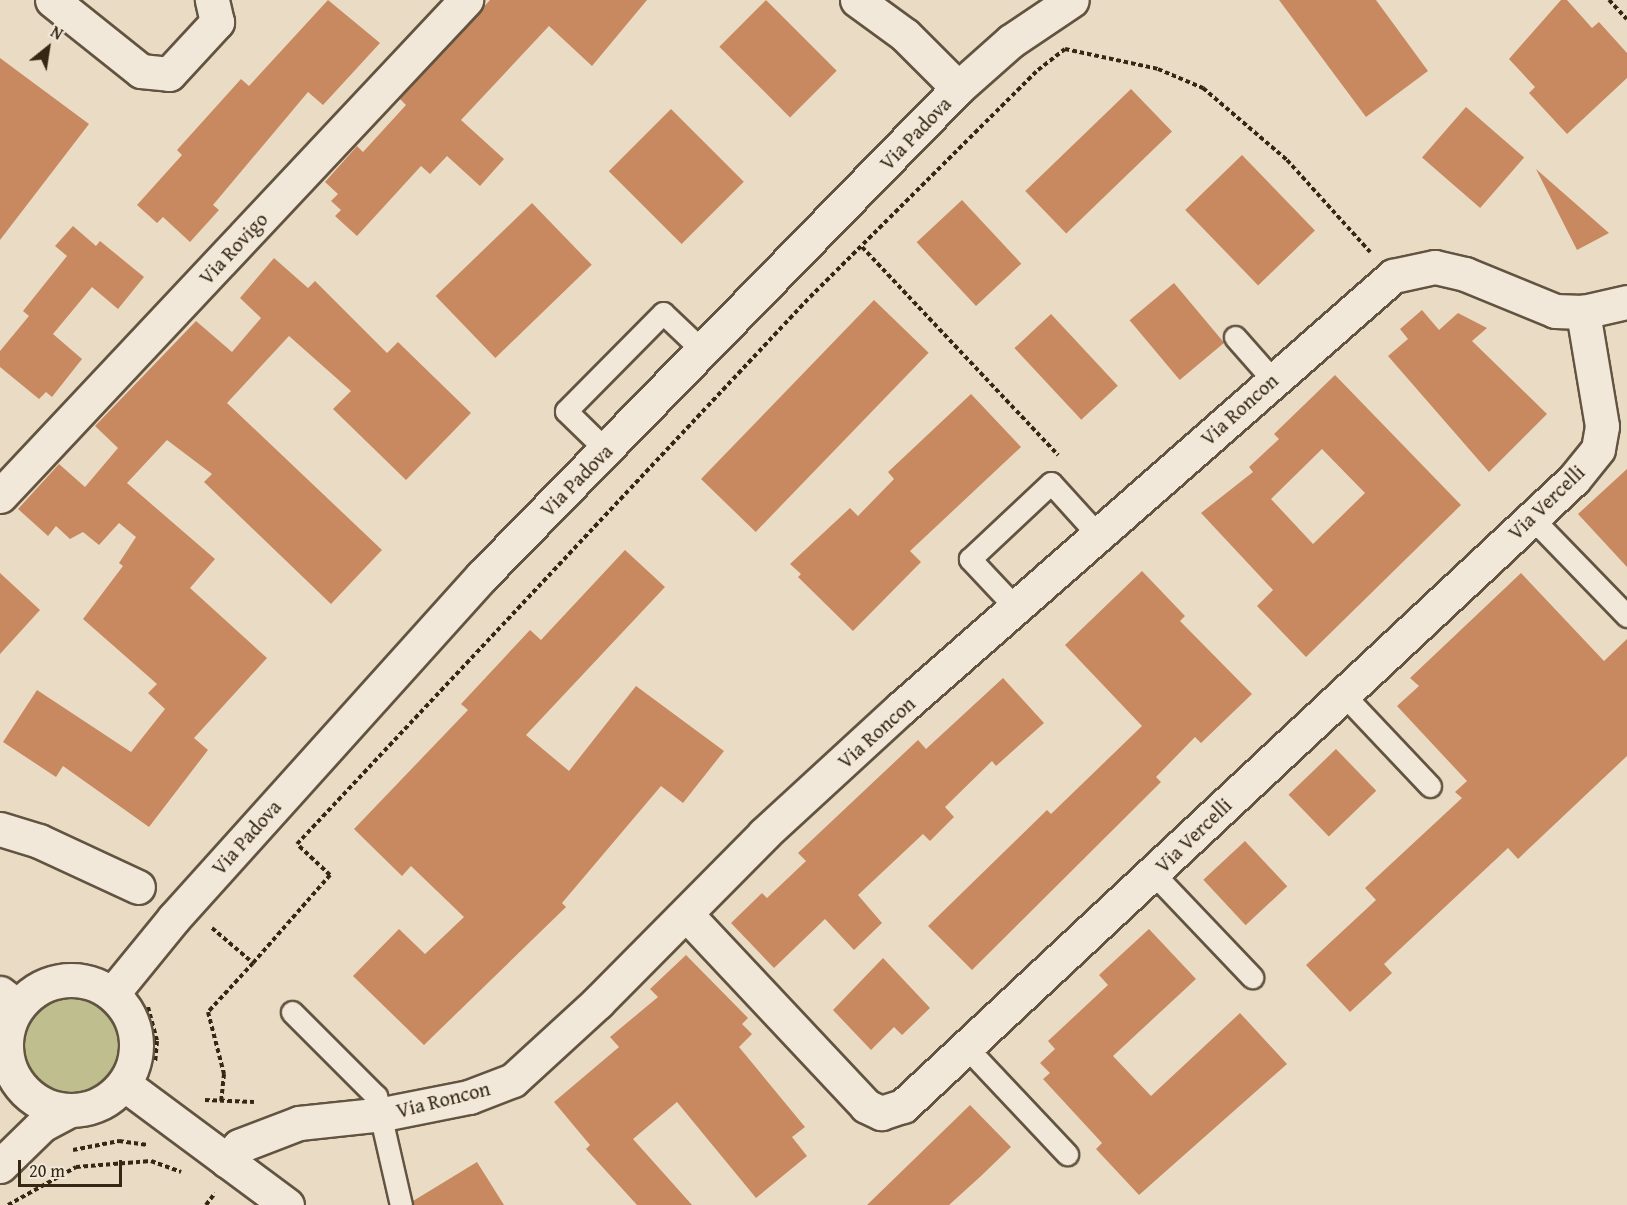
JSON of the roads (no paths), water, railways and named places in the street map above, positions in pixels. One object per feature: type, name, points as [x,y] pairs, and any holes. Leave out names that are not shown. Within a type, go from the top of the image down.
[{"type":"street","points":[[52,0],[141,71],[169,74],[217,22],[212,0]]},
{"type":"street","name":"Via Rovigo","points":[[0,496],[466,0]]},
{"type":"street","points":[[857,0],[905,35],[958,88]]},
{"type":"street","name":"Via Padova","points":[[112,994],[358,709],[606,450],[958,88],[1011,41],[1072,0]]},
{"type":"street","name":"Via Roncon","points":[[218,1173],[239,1146],[299,1123],[383,1114],[469,1097],[513,1080],[686,914],[764,834],[1272,379],[1376,289],[1404,272],[1435,267],[1465,274],[1527,302],[1583,312],[1627,302]]},
{"type":"street","name":"Via Vercelli","points":[[686,914],[866,1106],[881,1113],[903,1106],[1154,873],[1342,693],[1574,479],[1598,449],[1601,408],[1583,312]]},
{"type":"street","points":[[0,830],[39,841],[138,887]]},
{"type":"street","points":[[0,1166],[42,1125],[70,1110],[99,1104],[124,1084],[136,1054],[136,1037],[132,1021],[112,994],[88,982],[62,980],[9,999],[3,1066],[29,1096],[70,1110]]},
{"type":"street","points":[[124,1084],[218,1173],[287,1205]]},
{"type":"lane","points":[[606,450],[566,411],[663,313],[703,351]]},
{"type":"lane","points":[[1235,337],[1272,379]]},
{"type":"lane","points":[[1017,609],[970,559],[1051,483],[1099,536]]},
{"type":"lane","points":[[1531,517],[1627,616]]},
{"type":"lane","points":[[1342,693],[1430,786]]},
{"type":"lane","points":[[1154,873],[1252,977]]},
{"type":"lane","points":[[292,1012],[376,1096],[383,1114],[401,1205]]},
{"type":"lane","points":[[967,1048],[1067,1154]]}]
